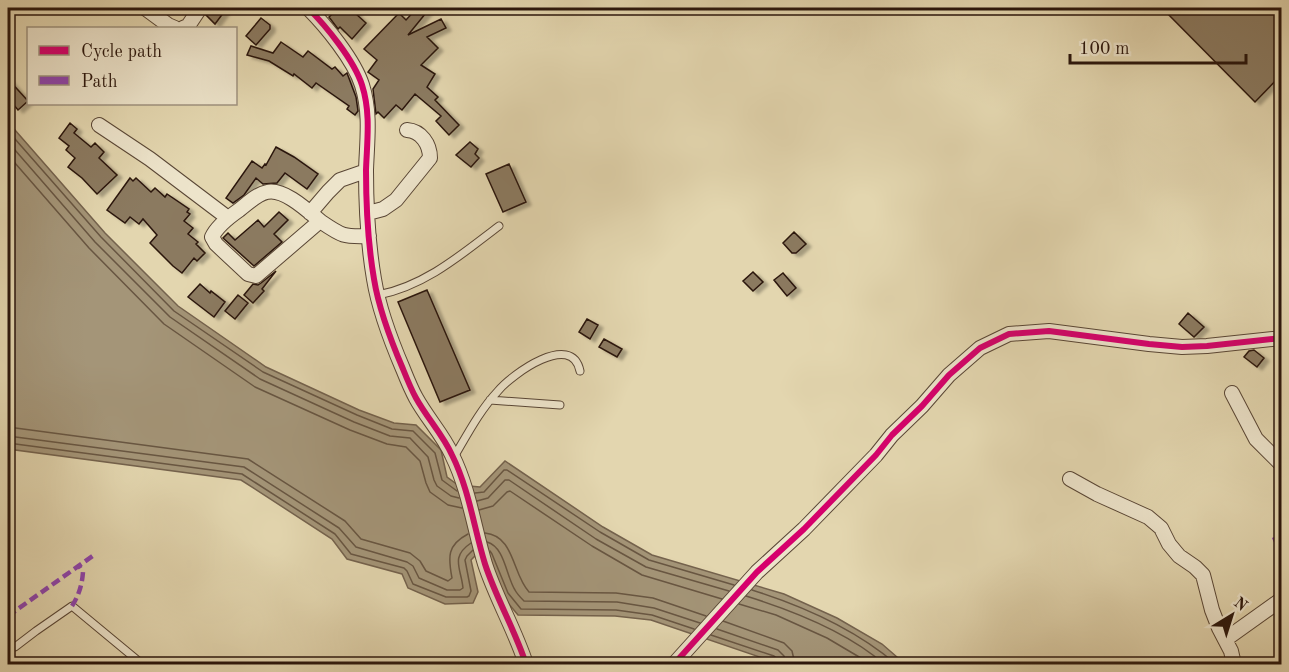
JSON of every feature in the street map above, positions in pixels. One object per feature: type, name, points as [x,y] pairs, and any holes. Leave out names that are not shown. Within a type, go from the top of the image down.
[{"type":"street","points":[[145,8],[173,27]]},
{"type":"street","points":[[186,27],[200,8]]},
{"type":"street","points":[[308,8],[325,26],[362,82],[368,120],[366,171],[374,281],[391,339],[415,396],[453,458],[463,484],[485,564],[526,664]]},
{"type":"street","points":[[99,125],[150,159],[228,218]]},
{"type":"street","points":[[368,213],[383,209],[396,200],[430,158],[429,148],[421,136],[417,132],[407,130]]},
{"type":"street","points":[[366,171],[340,180],[328,192],[315,217],[256,276],[248,274],[213,241],[212,237],[213,233],[228,218],[260,195],[275,191],[282,193],[315,217],[342,235],[369,236]]},
{"type":"street","points":[[674,664],[757,572],[804,529],[949,375],[980,348],[1009,334],[1049,331],[1182,347],[1281,338]]},
{"type":"street","points":[[1232,393],[1256,439],[1281,465]]},
{"type":"street","points":[[1070,479],[1097,495],[1148,517],[1161,528],[1173,550],[1203,575],[1212,610],[1226,639],[1234,664]]},
{"type":"street","points":[[1226,639],[1281,599]]},
{"type":"lane","points":[[378,295],[421,280],[452,262],[499,226]]},
{"type":"lane","points":[[453,458],[490,400],[508,380],[519,372],[554,355],[564,354],[577,360],[580,371]]},
{"type":"lane","points":[[490,400],[561,405]]},
{"type":"lane","points":[[8,655],[11,648],[72,606],[142,664]]},
{"type":"water","points":[[8,122],[105,233],[178,306],[266,367],[359,410],[394,423],[416,425],[441,450],[447,477],[458,485],[480,487],[505,461],[603,527],[652,555],[784,594],[837,618],[882,644],[905,664],[780,664],[651,620],[615,616],[518,615],[503,597],[476,555],[471,560],[478,592],[473,603],[445,604],[408,588],[402,574],[347,559],[332,539],[241,480],[8,449]]},
{"type":"building","points":[[209,8],[227,8],[215,24],[206,15]]},
{"type":"building","points":[[339,8],[360,8],[355,13],[366,23],[352,39],[340,27],[338,29],[329,17]]},
{"type":"building","points":[[417,8],[430,8],[408,35],[441,19],[446,28],[427,37],[438,48],[421,65],[435,74],[427,87],[438,97],[435,100],[459,125],[449,135],[436,121],[441,116],[415,94],[402,110],[396,105],[384,118],[378,112],[376,114],[373,89],[379,80],[368,72],[377,60],[364,49],[399,13],[406,20]]},
{"type":"building","points":[[1162,8],[1281,8],[1281,75],[1255,102]]},
{"type":"building","points":[[261,18],[270,25],[270,29],[256,45],[246,36]]},
{"type":"building","points":[[281,42],[303,57],[308,51],[332,69],[335,67],[343,76],[347,73],[356,97],[358,111],[355,115],[347,109],[349,106],[316,83],[312,88],[294,74],[293,76],[269,61],[247,55],[251,46],[273,53]]},
{"type":"building","points":[[8,79],[27,102],[18,110],[8,98]]},
{"type":"building","points":[[70,123],[77,129],[74,133],[91,147],[95,143],[104,152],[99,158],[117,175],[97,194],[68,167],[75,158],[66,150],[69,146],[59,138]]},
{"type":"building","points":[[470,142],[478,149],[475,154],[479,158],[471,167],[456,155]]},
{"type":"building","points":[[276,147],[318,174],[307,189],[285,173],[277,183],[263,184],[256,178],[244,195],[233,203],[226,198],[252,161],[262,168]]},
{"type":"building","points":[[509,164],[526,202],[503,212],[486,174]]},
{"type":"building","points":[[130,178],[133,181],[136,178],[151,192],[155,188],[165,197],[167,194],[189,209],[187,212],[190,214],[184,221],[193,228],[188,234],[198,242],[196,244],[205,253],[197,261],[194,258],[182,273],[150,243],[157,235],[143,219],[139,224],[130,217],[125,223],[107,210]]},
{"type":"building","points":[[279,212],[288,220],[274,234],[282,242],[254,266],[223,238],[228,233],[235,240],[258,220],[264,227]]},
{"type":"building","points":[[794,232],[806,244],[796,253],[792,253],[783,243]]},
{"type":"building","points":[[276,271],[262,289],[264,291],[253,303],[244,295],[253,284],[258,285]]},
{"type":"building","points":[[753,272],[763,282],[753,291],[743,281]]},
{"type":"building","points":[[783,273],[796,288],[787,296],[774,280]]},
{"type":"building","points":[[200,284],[225,302],[214,317],[188,297]]},
{"type":"building","points":[[427,290],[470,390],[440,402],[398,302]]},
{"type":"building","points":[[238,295],[248,303],[235,319],[225,311]]},
{"type":"building","points":[[1188,313],[1204,327],[1194,337],[1179,324]]},
{"type":"building","points":[[587,319],[598,325],[590,339],[579,332]]},
{"type":"building","points":[[604,339],[622,349],[617,357],[599,347]]},
{"type":"building","points":[[1254,350],[1264,358],[1257,367],[1244,357],[1249,351]]},
{"type":"marked path","points":[[1277,460],[1282,454]]},
{"type":"marked path","points":[[1274,537],[1282,555]]},
{"type":"marked path","points":[[8,616],[94,555]]},
{"type":"marked path","points":[[72,606],[82,581],[83,572],[79,566]]},
{"type":"cycle path","points":[[308,8],[346,54],[362,85],[368,138],[366,184],[369,239],[376,291],[382,314],[412,391],[444,440],[458,468],[485,564],[526,664]]},
{"type":"cycle path","points":[[674,664],[757,572],[804,529],[949,375],[980,348],[1009,334],[1049,331],[1182,347],[1282,338]]}]
